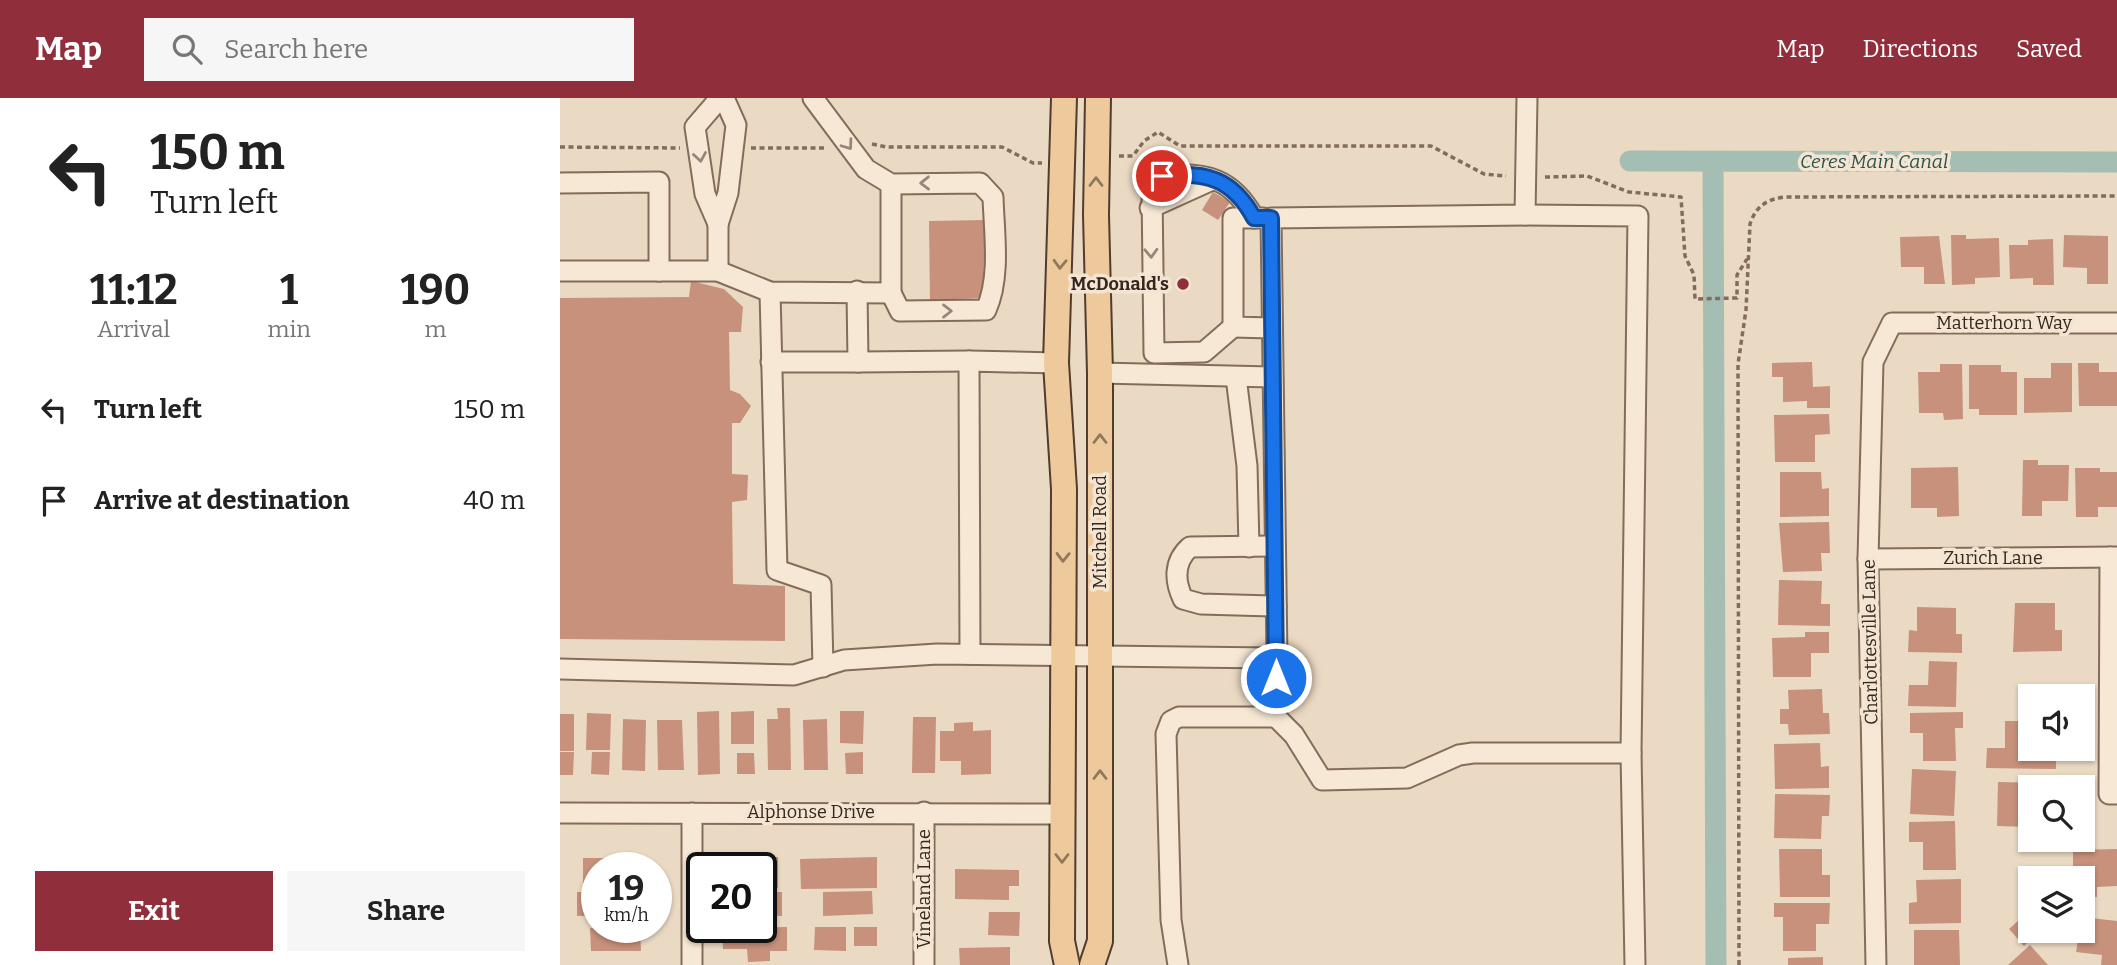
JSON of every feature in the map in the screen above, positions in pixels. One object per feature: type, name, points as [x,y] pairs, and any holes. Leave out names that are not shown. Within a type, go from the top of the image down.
[{"type":"main road","name":"Mitchell Road","points":[[1064,98],[1056,363],[1064,489],[1062,941],[1067,965]]},
{"type":"main road","name":"Mitchell Road","points":[[1092,965],[1100,941],[1100,373],[1096,215],[1098,98]]},
{"type":"street","points":[[718,224],[705,194],[695,127],[722,98],[736,125],[728,193],[718,224],[718,271]]},
{"type":"street","points":[[813,98],[866,169],[891,184],[980,183],[993,197],[994,268],[992,297],[986,310],[900,312],[891,293],[891,184]]},
{"type":"street","points":[[1525,215],[1527,98]]},
{"type":"street","points":[[1272,328],[1233,327],[1204,352],[1154,353],[1150,208],[1152,191],[1162,176],[1187,173],[1229,184],[1263,218],[1272,328],[1276,717]]},
{"type":"street","points":[[560,183],[659,182],[659,271]]},
{"type":"street","points":[[1233,327],[1233,218],[1638,216],[1631,753],[1635,965]]},
{"type":"street","points":[[560,271],[718,271],[770,292],[891,293]]},
{"type":"street","points":[[857,291],[859,362]]},
{"type":"street","points":[[770,292],[777,570],[821,585],[822,667]]},
{"type":"street","name":"Matterhorn Way","points":[[1892,323],[2117,323]]},
{"type":"street","name":"Charlottesville Lane","points":[[1876,965],[1868,559],[1873,362],[1892,323]]},
{"type":"street","points":[[969,361],[970,654]]},
{"type":"street","points":[[771,362],[1056,363]]},
{"type":"street","points":[[1100,373],[1272,377]]},
{"type":"street","points":[[1236,377],[1247,466],[1249,547]]},
{"type":"street","points":[[1275,546],[1190,547],[1182,554],[1177,565],[1183,599],[1201,604],[1276,606]]},
{"type":"street","points":[[2113,793],[2114,557]]},
{"type":"street","name":"Zurich Lane","points":[[1868,559],[2114,557]]},
{"type":"street","points":[[560,669],[794,675],[844,660],[970,654],[1277,658]]},
{"type":"street","points":[[1178,965],[1171,920],[1166,734],[1171,721],[1179,717],[1276,717],[1294,734],[1322,780],[1407,778],[1424,774],[1459,755],[1473,753],[1631,753]]},
{"type":"street","name":"Vineland Lane","points":[[924,812],[924,965]]},
{"type":"street","name":"Alphonse Drive","points":[[560,813],[1062,814]]},
{"type":"street","points":[[692,813],[692,965]]},
{"type":"path","points":[[1163,136],[1180,146],[1431,146],[1484,174],[1587,176],[1629,192],[1676,194],[1681,197],[1685,256],[1694,275],[1695,299],[1737,298],[1737,275],[1747,259]]},
{"type":"path","points":[[1739,965],[1738,364],[1746,310],[1750,224],[1755,212],[1765,202],[1777,198],[2117,196]]},
{"type":"building","points":[[1213,192],[1230,202],[1218,220],[1202,210]]},
{"type":"building","points":[[985,220],[983,298],[930,300],[929,221]]},
{"type":"building","points":[[1951,235],[1966,235],[1966,239],[1999,238],[2000,277],[1975,278],[1975,284],[1952,285]]},
{"type":"building","points":[[2064,235],[2108,236],[2108,284],[2087,284],[2087,268],[2063,267]]},
{"type":"building","points":[[1939,236],[1945,284],[1924,284],[1924,267],[1901,267],[1900,237]]},
{"type":"building","points":[[2053,239],[2054,285],[2033,285],[2033,278],[2010,279],[2009,245],[2028,245],[2028,240]]},
{"type":"building","points":[[691,281],[724,289],[743,307],[741,332],[729,332],[730,390],[740,394],[751,406],[740,423],[732,423],[732,474],[748,475],[747,500],[732,502],[733,584],[785,586],[785,641],[560,639],[560,298],[689,297]]},
{"type":"building","points":[[1812,362],[1813,387],[1830,386],[1830,408],[1807,408],[1807,401],[1783,402],[1783,377],[1772,377],[1772,363]]},
{"type":"building","points":[[2051,363],[2072,363],[2072,412],[2024,413],[2024,378],[2051,378]]},
{"type":"building","points":[[2078,363],[2099,363],[2099,372],[2117,372],[2117,406],[2079,406]]},
{"type":"building","points":[[1940,364],[1962,364],[1963,419],[1944,420],[1943,413],[1919,413],[1918,372],[1940,372]]},
{"type":"building","points":[[1969,365],[2001,365],[2001,372],[2017,372],[2017,415],[1979,415],[1979,409],[1969,409]]},
{"type":"building","points":[[1829,414],[1830,434],[1815,435],[1815,462],[1775,462],[1774,415]]},
{"type":"building","points":[[2023,460],[2038,460],[2038,465],[2069,465],[2068,501],[2042,501],[2042,516],[2022,516]]},
{"type":"building","points":[[1958,467],[1959,516],[1937,517],[1937,508],[1911,508],[1911,468]]},
{"type":"building","points":[[2075,468],[2100,468],[2100,472],[2117,472],[2117,507],[2098,507],[2098,517],[2076,517]]},
{"type":"building","points":[[1780,472],[1821,472],[1822,489],[1829,488],[1829,516],[1780,517]]},
{"type":"building","points":[[1829,522],[1830,553],[1821,553],[1822,571],[1783,572],[1779,523]]},
{"type":"building","points":[[1779,580],[1822,581],[1821,604],[1830,604],[1830,626],[1778,625]]},
{"type":"building","points":[[2015,603],[2055,603],[2055,630],[2062,630],[2062,651],[2013,652]]},
{"type":"building","points":[[1917,607],[1956,608],[1956,634],[1962,634],[1962,653],[1908,652],[1909,630],[1917,631]]},
{"type":"building","points":[[1805,632],[1829,632],[1829,653],[1811,653],[1811,677],[1773,677],[1772,638],[1805,637]]},
{"type":"building","points":[[1929,661],[1957,662],[1956,707],[1908,706],[1909,685],[1928,685]]},
{"type":"building","points":[[1822,689],[1823,713],[1829,713],[1830,734],[1789,735],[1788,724],[1780,724],[1780,709],[1789,709],[1788,690]]},
{"type":"building","points":[[777,708],[790,708],[791,770],[768,770],[767,719],[778,719]]},
{"type":"building","points":[[719,711],[720,774],[698,775],[697,712]]},
{"type":"building","points":[[754,711],[754,744],[731,744],[731,712]]},
{"type":"building","points":[[840,711],[864,711],[863,744],[840,743]]},
{"type":"building","points":[[1963,712],[1963,728],[1955,728],[1956,761],[1923,761],[1923,733],[1910,733],[1910,713]]},
{"type":"building","points":[[587,713],[611,714],[610,750],[586,750]]},
{"type":"building","points":[[560,714],[574,714],[574,751],[560,751]]},
{"type":"building","points":[[913,717],[936,717],[935,773],[912,773]]},
{"type":"building","points":[[623,719],[646,720],[645,771],[622,770]]},
{"type":"building","points":[[827,719],[828,770],[804,770],[803,720]]},
{"type":"building","points":[[657,720],[682,720],[684,770],[658,770]]},
{"type":"building","points":[[2005,721],[2018,721],[2018,761],[2056,761],[2056,769],[1986,768],[1987,748],[2005,748]]},
{"type":"building","points":[[973,722],[973,731],[991,730],[991,774],[961,775],[961,761],[940,761],[940,731],[954,731],[954,723]]},
{"type":"building","points":[[1820,743],[1821,767],[1829,766],[1829,788],[1775,789],[1774,744]]},
{"type":"building","points":[[560,752],[574,752],[573,775],[560,775]]},
{"type":"building","points":[[592,752],[610,752],[609,775],[591,774]]},
{"type":"building","points":[[863,752],[863,774],[846,774],[845,753]]},
{"type":"building","points":[[737,753],[754,753],[755,774],[737,774]]},
{"type":"building","points":[[1912,769],[1956,771],[1954,816],[1910,814]]},
{"type":"building","points":[[1998,782],[2018,782],[2018,827],[1997,826]]},
{"type":"building","points":[[1775,794],[1830,795],[1829,816],[1822,816],[1821,839],[1774,838]]},
{"type":"building","points":[[1955,821],[1956,870],[1923,870],[1923,842],[1909,842],[1909,822]]},
{"type":"building","points":[[1779,849],[1822,849],[1822,875],[1830,875],[1830,897],[1780,897]]},
{"type":"building","points":[[2117,849],[2117,886],[2097,887],[2097,897],[2095,866],[2073,866],[2073,852],[2095,852],[2095,850]]},
{"type":"building","points":[[777,857],[778,857],[777,888]]},
{"type":"building","points":[[877,857],[877,888],[801,889],[800,859]]},
{"type":"building","points":[[955,869],[1019,870],[1019,886],[1009,886],[1009,900],[955,899]]},
{"type":"building","points":[[1961,879],[1961,923],[1909,924],[1909,903],[1917,902],[1916,880]]},
{"type":"building","points":[[872,891],[873,914],[823,916],[823,892]]},
{"type":"building","points":[[577,892],[581,892],[581,916],[577,916]]},
{"type":"building","points":[[777,892],[782,892],[782,916],[777,916]]},
{"type":"building","points":[[1774,903],[1830,903],[1829,924],[1816,924],[1816,951],[1783,951],[1783,917],[1774,917]]},
{"type":"building","points":[[989,912],[1020,912],[1019,936],[988,935]]},
{"type":"building","points":[[2095,918],[2117,921],[2117,965],[2101,965],[2102,955],[2076,952],[2078,943],[2095,943]]},
{"type":"building","points":[[2018,921],[2018,939],[2009,929]]},
{"type":"building","points":[[777,927],[787,927],[787,951],[770,951],[770,961],[748,962],[747,949],[723,949],[723,943],[777,943]]},
{"type":"building","points":[[815,927],[846,927],[846,951],[814,950]]},
{"type":"building","points":[[854,927],[877,927],[877,946],[854,946]]},
{"type":"building","points":[[1914,930],[1959,930],[1960,965],[1914,965]]},
{"type":"building","points":[[591,943],[641,943],[641,951],[591,951]]},
{"type":"building","points":[[2030,945],[2048,965],[2008,965]]},
{"type":"building","points":[[1010,947],[1010,965],[960,965],[959,948]]},
{"type":"building","points":[[1823,957],[1823,965],[1788,965],[1788,958]]},
{"type":"waterway","name":"Ceres Main Canal","points":[[1630,161],[2117,162]]},
{"type":"waterway","points":[[1713,162],[1716,965]]},
{"type":"place","name":"McDonald's","points":[[1183,284]]},
{"type":"route","points":[[1162,176],[1187,173],[1229,184],[1242,196],[1254,218],[1271,218],[1276,678]]}]
